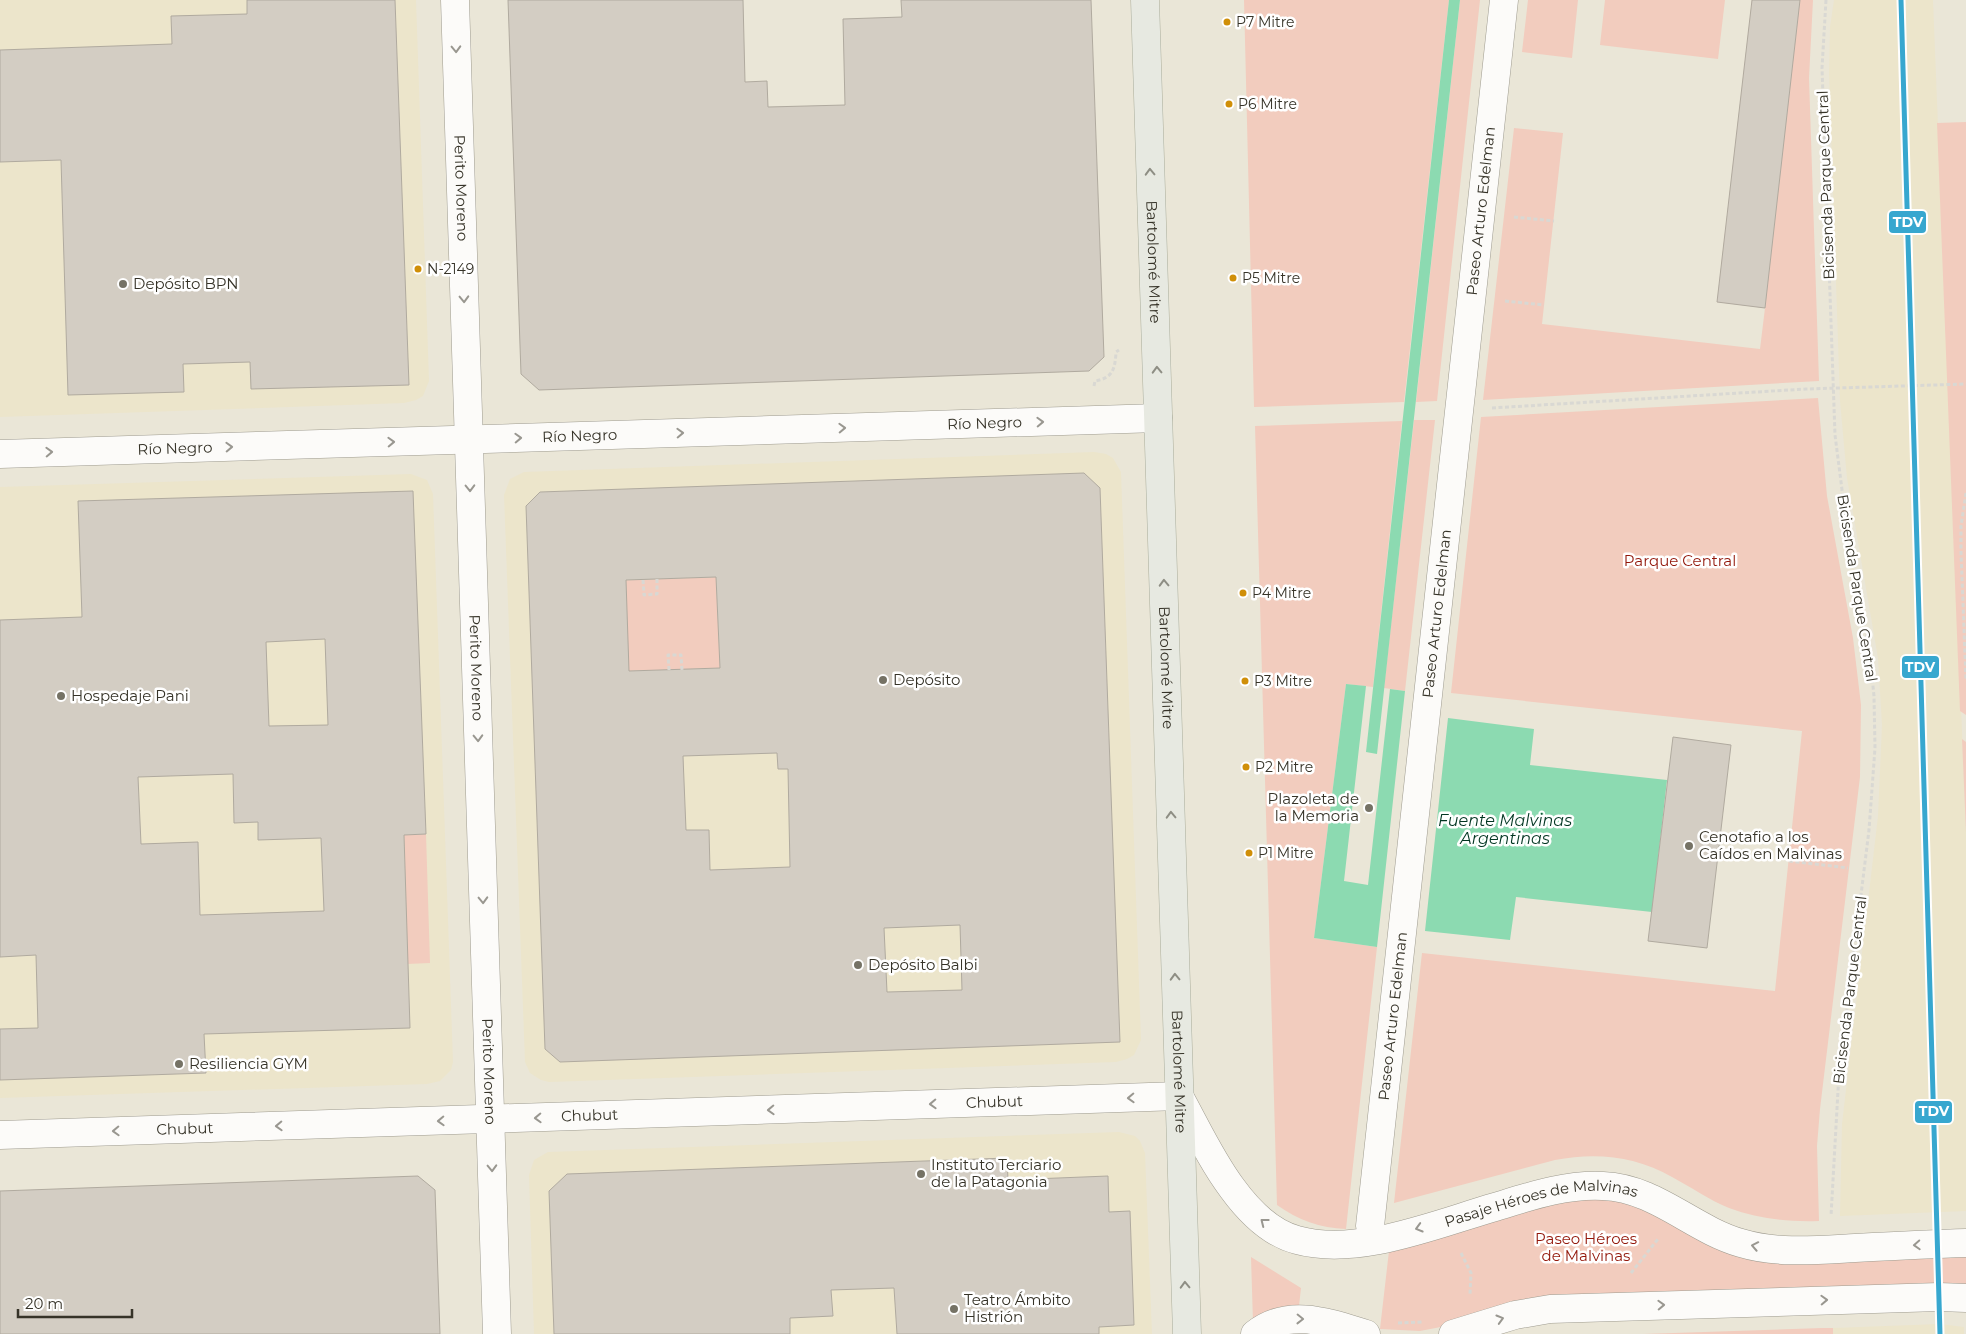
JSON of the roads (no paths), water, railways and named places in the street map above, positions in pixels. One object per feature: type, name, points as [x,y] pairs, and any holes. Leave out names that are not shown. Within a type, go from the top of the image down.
[{"type":"main road","name":"Bartolomé Mitre","points":[[1145,0],[1187,1334]]},
{"type":"street","name":"Perito Moreno","points":[[455,0],[497,1334]]},
{"type":"street","name":"Paseo Arturo Edelman","points":[[1370,1226],[1504,0]]},
{"type":"street","name":"Río Negro","points":[[0,454],[1158,418]]},
{"type":"street","name":"Chubut","points":[[0,1135],[1179,1096]]},
{"type":"street","name":"Pasaje Héroes de Malvinas","points":[[1179,1096],[1219,1169],[1248,1207],[1262,1222],[1295,1240],[1312,1243],[1349,1244],[1387,1238],[1540,1194],[1583,1186],[1627,1189],[1646,1195],[1722,1236],[1760,1247],[1820,1250],[1966,1243]]},
{"type":"street","points":[[1454,1334],[1498,1319],[1550,1309],[1966,1298]]},
{"type":"street","points":[[1255,1334],[1272,1324],[1300,1319],[1330,1323],[1366,1334]]},
{"type":"water","points":[[1449,0],[1460,0],[1377,754],[1366,752]]},
{"type":"water","points":[[1346,684],[1366,686],[1344,881],[1368,885],[1390,689],[1405,691],[1377,947],[1314,938]]},
{"type":"water","name":"Fuente Malvinas Argentinas","points":[[1448,718],[1534,729],[1530,765],[1667,780],[1652,912],[1516,897],[1510,940],[1425,931]]},
{"type":"place","name":"P7 Mitre","points":[[1227,22]]},
{"type":"place","name":"P6 Mitre","points":[[1229,104]]},
{"type":"place","name":"N-2149","points":[[418,269]]},
{"type":"place","name":"P5 Mitre","points":[[1233,278]]},
{"type":"place","name":"Depósito BPN","points":[[123,284]]},
{"type":"place","name":"P4 Mitre","points":[[1243,593]]},
{"type":"place","name":"Depósito","points":[[883,680]]},
{"type":"place","name":"P3 Mitre","points":[[1245,681]]},
{"type":"place","name":"Hospedaje Pani","points":[[61,696]]},
{"type":"place","name":"P2 Mitre","points":[[1246,767]]},
{"type":"place","name":"Plazoleta de la Memoria","points":[[1369,808]]},
{"type":"place","name":"Cenotafio a los Caídos en Malvinas","points":[[1689,846]]},
{"type":"place","name":"P1 Mitre","points":[[1249,853]]},
{"type":"place","name":"Depósito Balbi","points":[[858,965]]},
{"type":"place","name":"Resiliencia GYM","points":[[179,1064]]},
{"type":"place","name":"Instituto Terciario de la Patagonia","points":[[921,1174]]},
{"type":"place","name":"Teatro Ámbito Histrión","points":[[954,1309]]},
{"type":"park label","name":"Parque Central","points":[[1680,561]]},
{"type":"park label","name":"Paseo Héroes de Malvinas","points":[[1586,1248]]}]
